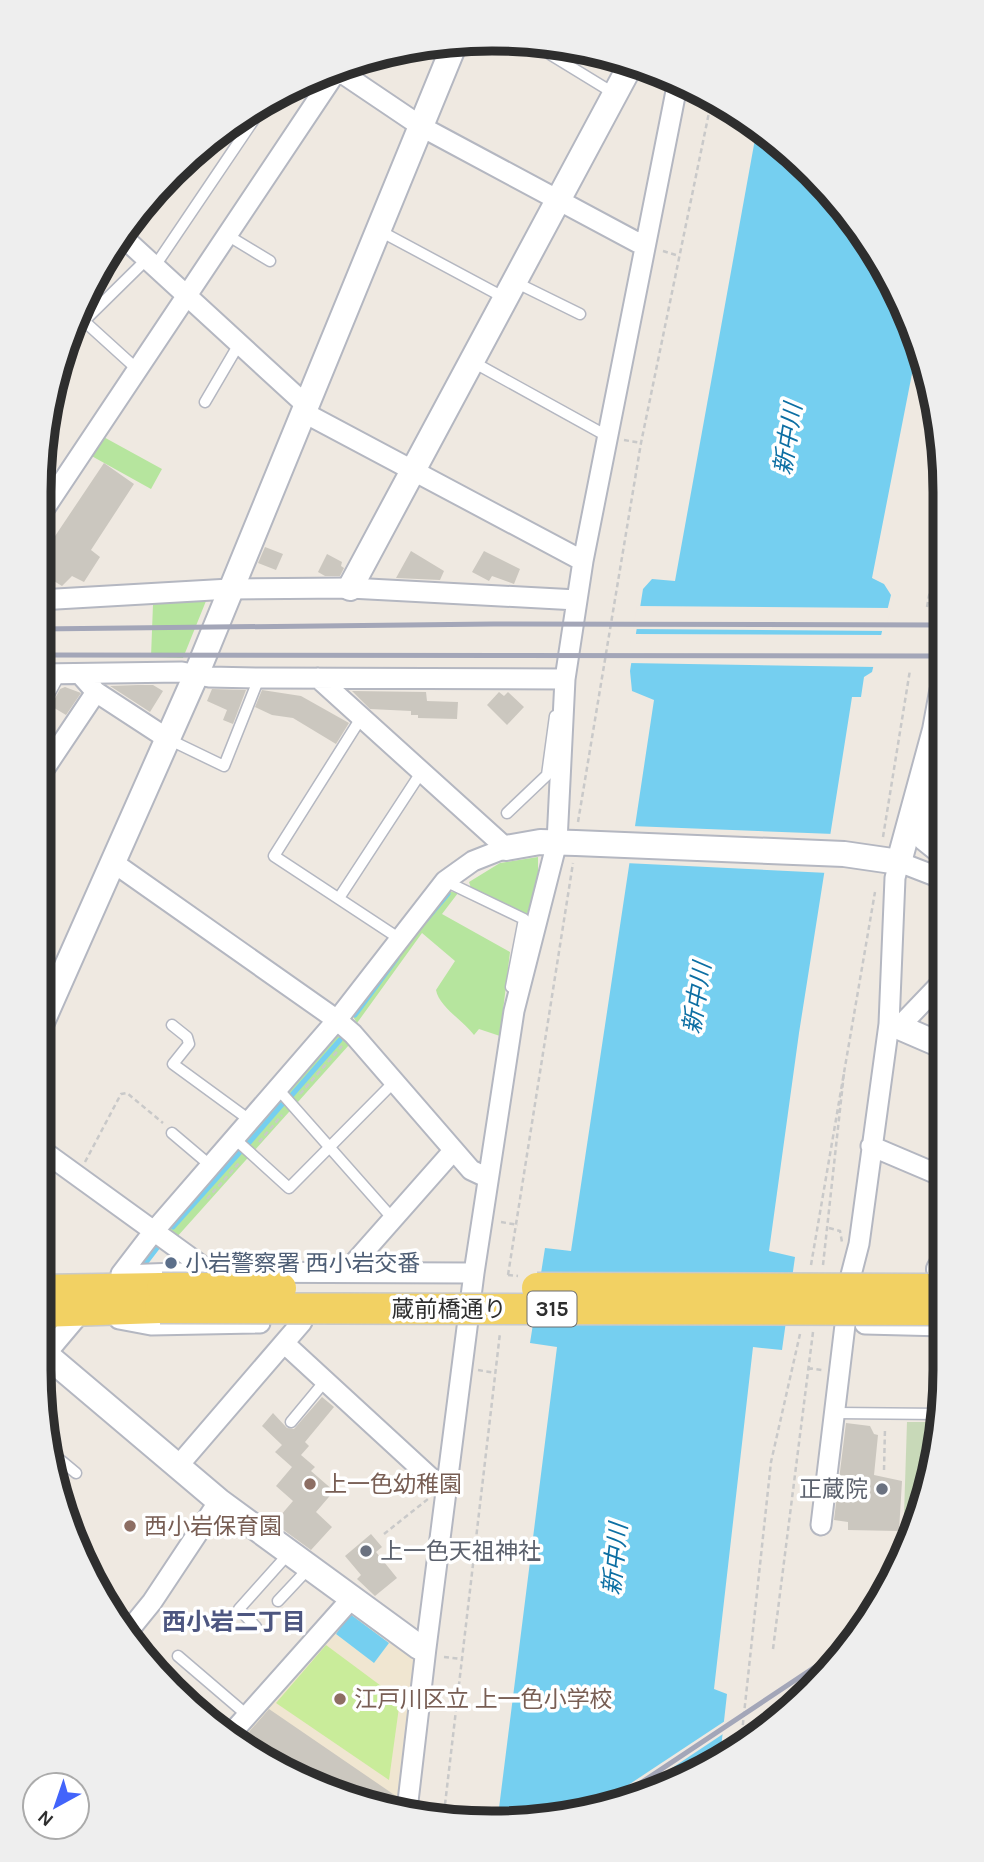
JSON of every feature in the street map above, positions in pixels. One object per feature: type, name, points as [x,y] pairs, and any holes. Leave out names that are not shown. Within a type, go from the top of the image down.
[{"type":"main road","name":"蔵前橋通り","points":[[51,1311],[85,1310],[161,1298],[933,1274]]},
{"type":"main road","name":"蔵前橋通り","points":[[51,1289],[118,1281],[161,1298],[933,1320]]},
{"type":"street","points":[[51,1003],[196,675],[451,53]]},
{"type":"street","points":[[350,588],[627,72]]},
{"type":"street","points":[[348,75],[422,127],[648,248]]},
{"type":"street","points":[[51,499],[188,298],[329,82]]},
{"type":"street","points":[[408,1803],[439,1493],[514,1011],[571,843],[565,688],[583,561],[611,437],[676,91]]},
{"type":"street","points":[[128,242],[304,409],[583,561]]},
{"type":"street","points":[[51,599],[230,589],[350,588],[577,600]]},
{"type":"street","points":[[51,674],[182,672],[259,678],[565,688]]},
{"type":"street","points":[[80,674],[96,691],[168,739]]},
{"type":"street","points":[[318,678],[506,848]]},
{"type":"street","points":[[51,759],[96,691]]},
{"type":"street","points":[[821,1525],[851,1275],[859,1244],[871,1146],[894,1025],[895,878],[890,860],[933,738]]},
{"type":"street","points":[[933,782],[923,840],[933,848]]},
{"type":"street","points":[[118,1281],[154,1231],[337,1020],[445,881],[473,861],[506,848],[571,843],[890,860],[933,875]]},
{"type":"street","points":[[114,863],[337,1020],[471,1170],[488,1178]]},
{"type":"street","points":[[894,1025],[933,990]]},
{"type":"street","points":[[894,1025],[933,1042]]},
{"type":"street","points":[[871,1146],[933,1172]]},
{"type":"street","points":[[346,1272],[453,1151]]},
{"type":"street","points":[[51,1157],[202,1266],[205,1272]]},
{"type":"street","points":[[118,1281],[205,1272],[474,1273]]},
{"type":"street","points":[[851,1275],[933,1274]]},
{"type":"street","points":[[51,1351],[85,1310],[101,1316],[150,1325],[467,1321]]},
{"type":"street","points":[[845,1324],[933,1320]]},
{"type":"street","points":[[178,1466],[302,1322]]},
{"type":"street","points":[[284,1343],[439,1493]]},
{"type":"street","points":[[51,1363],[219,1501],[423,1648]]},
{"type":"street","points":[[133,1626],[152,1602],[219,1501]]},
{"type":"street","points":[[235,1729],[352,1598]]},
{"type":"lane","points":[[552,55],[615,94]]},
{"type":"lane","points":[[86,320],[150,263],[252,122]]},
{"type":"lane","points":[[377,230],[510,290],[580,314]]},
{"type":"lane","points":[[228,235],[270,261]]},
{"type":"lane","points":[[85,322],[138,370]]},
{"type":"lane","points":[[205,402],[239,345]]},
{"type":"lane","points":[[472,362],[611,437]]},
{"type":"lane","points":[[51,691],[60,674]]},
{"type":"lane","points":[[168,739],[224,766],[259,678]]},
{"type":"lane","points":[[507,813],[547,775],[555,712],[565,688]]},
{"type":"lane","points":[[361,718],[274,856],[400,939]]},
{"type":"lane","points":[[340,898],[422,771]]},
{"type":"lane","points":[[445,881],[524,919],[510,993],[514,1011]]},
{"type":"lane","points":[[172,1026],[187,1037],[189,1044],[173,1064],[251,1121]]},
{"type":"lane","points":[[234,1139],[289,1188],[395,1082]]},
{"type":"lane","points":[[278,1088],[394,1219]]},
{"type":"lane","points":[[173,1133],[211,1166]]},
{"type":"lane","points":[[291,1422],[325,1381]]},
{"type":"lane","points":[[835,1413],[930,1414]]},
{"type":"lane","points":[[60,1460],[76,1473]]},
{"type":"lane","points":[[278,1601],[300,1559]]},
{"type":"lane","points":[[256,1627],[239,1609],[300,1559]]},
{"type":"lane","points":[[178,1656],[247,1715]]},
{"type":"path","points":[[508,1275],[571,843],[641,443],[710,108]]},
{"type":"path","points":[[648,248],[679,256]]},
{"type":"path","points":[[611,437],[641,443]]},
{"type":"path","points":[[927,607],[933,574]]},
{"type":"path","points":[[810,1275],[847,1045],[890,860],[910,670]]},
{"type":"path","points":[[822,1275],[847,1045]]},
{"type":"path","points":[[78,1176],[121,1094],[127,1093],[173,1133]]},
{"type":"path","points":[[773,1649],[815,1322]]},
{"type":"path","points":[[445,1808],[501,1326]]},
{"type":"path","points":[[742,1734],[771,1462],[795,1367],[802,1327]]},
{"type":"path","points":[[884,1470],[886,1413]]},
{"type":"path","points":[[384,1534],[439,1493]]},
{"type":"shaded area","name":"江戸川区立 上一色小学校","points":[[347,1609],[417,1659],[401,1802],[323,1778],[271,1752],[240,1732]]},
{"type":"green space","points":[[100,435],[162,469],[151,489],[88,454]]},
{"type":"green space","points":[[206,601],[183,658],[151,657],[153,604]]},
{"type":"green space","points":[[538,857],[538,876],[527,915],[471,888],[469,882],[500,863]]},
{"type":"green space","points":[[448,891],[458,893],[442,914],[510,952],[500,1036],[479,1029],[474,1035],[442,1002],[436,990],[455,961],[422,933],[357,1023],[352,1015]]},
{"type":"green space","points":[[335,1036],[344,1037],[349,1045],[176,1238],[169,1231],[170,1223]]},
{"type":"green space","points":[[907,1422],[930,1422],[918,1484],[909,1515],[904,1515]]},
{"type":"green space","points":[[326,1645],[400,1700],[389,1780],[276,1703]]},
{"type":"water","name":"新中川","points":[[755,138],[783,160],[824,201],[859,247],[888,297],[914,364],[872,578],[884,584],[891,595],[872,672],[864,677],[861,697],[852,697],[799,1033],[769,1251],[795,1257],[782,1350],[753,1347],[714,1689],[727,1694],[721,1747],[687,1766],[634,1788],[578,1803],[499,1811],[557,1347],[530,1343],[545,1248],[571,1251],[654,700],[632,691],[630,671],[643,589],[652,579],[675,581]]},
{"type":"water","points":[[350,1614],[389,1643],[374,1663],[336,1634]]},
{"type":"pier","points":[[637,606],[891,608],[885,631],[633,629]]},
{"type":"pier","points":[[632,634],[884,635],[876,667],[628,663]]},
{"type":"pier","points":[[631,826],[834,834],[828,873],[625,863]]},
{"type":"pier","points":[[728,1719],[726,1732],[652,1781],[616,1793]]},
{"type":"building","points":[[104,463],[134,484],[91,550],[100,557],[84,582],[72,576],[62,586],[51,579],[51,542]]},
{"type":"building","points":[[265,547],[283,554],[276,570],[258,563]]},
{"type":"building","points":[[411,551],[444,571],[440,580],[396,578]]},
{"type":"building","points":[[484,551],[520,569],[514,584],[492,576],[489,581],[472,572]]},
{"type":"building","points":[[327,554],[342,562],[341,566],[344,568],[340,576],[325,576],[318,572]]},
{"type":"building","points":[[153,685],[163,691],[150,712],[110,686]]},
{"type":"building","points":[[65,687],[81,693],[66,715],[51,706],[60,689]]},
{"type":"building","points":[[212,689],[246,690],[233,724],[223,720],[227,710],[207,701]]},
{"type":"building","points":[[262,690],[301,696],[349,723],[336,744],[293,718],[272,715],[255,707]]},
{"type":"building","points":[[352,691],[426,692],[427,701],[458,702],[457,719],[418,718],[418,715],[411,715],[411,711],[370,709]]},
{"type":"building","points":[[499,692],[504,696],[508,692],[524,707],[507,725],[487,705]]},
{"type":"building","points":[[322,1397],[334,1407],[305,1442],[309,1446],[301,1455],[315,1467],[311,1471],[334,1491],[316,1512],[332,1527],[311,1550],[274,1523],[293,1501],[276,1486],[292,1467],[275,1452],[282,1445],[262,1426],[273,1413],[287,1428],[294,1429]]},
{"type":"building","points":[[846,1423],[870,1426],[874,1434],[878,1435],[874,1475],[902,1481],[899,1531],[848,1530],[848,1522],[834,1520]]},
{"type":"building","points":[[371,1534],[382,1547],[376,1552],[397,1578],[375,1596],[357,1579],[361,1575],[345,1556]]},
{"type":"building","points":[[269,1709],[396,1796],[395,1800],[323,1778],[245,1736]]},
{"type":"waterway","points":[[426,920],[448,894]]},
{"type":"waterway","points":[[355,1015],[397,958]]},
{"type":"waterway","points":[[291,1096],[340,1040]]},
{"type":"waterway","points":[[247,1145],[285,1101]]},
{"type":"waterway","points":[[173,1227],[241,1151]]},
{"type":"waterway","points":[[144,1265],[157,1248]]},
{"type":"railway","points":[[51,629],[493,624],[933,625]]},
{"type":"railway","points":[[51,655],[933,656]]},
{"type":"railway","points":[[632,1788],[824,1661]]},
{"type":"place","name":"小岩警察署 西小岩交番","points":[[171,1263]]},
{"type":"place","name":"上一色幼稚園","points":[[310,1484]]},
{"type":"place","name":"正蔵院","points":[[882,1489]]},
{"type":"place","name":"西小岩保育園","points":[[130,1526]]},
{"type":"place","name":"上一色天祖神社","points":[[366,1551]]},
{"type":"place","name":"江戸川区立 上一色小学校","points":[[340,1699]]},
{"type":"district","name":"西小岩二丁目","points":[[234,1622]]}]
